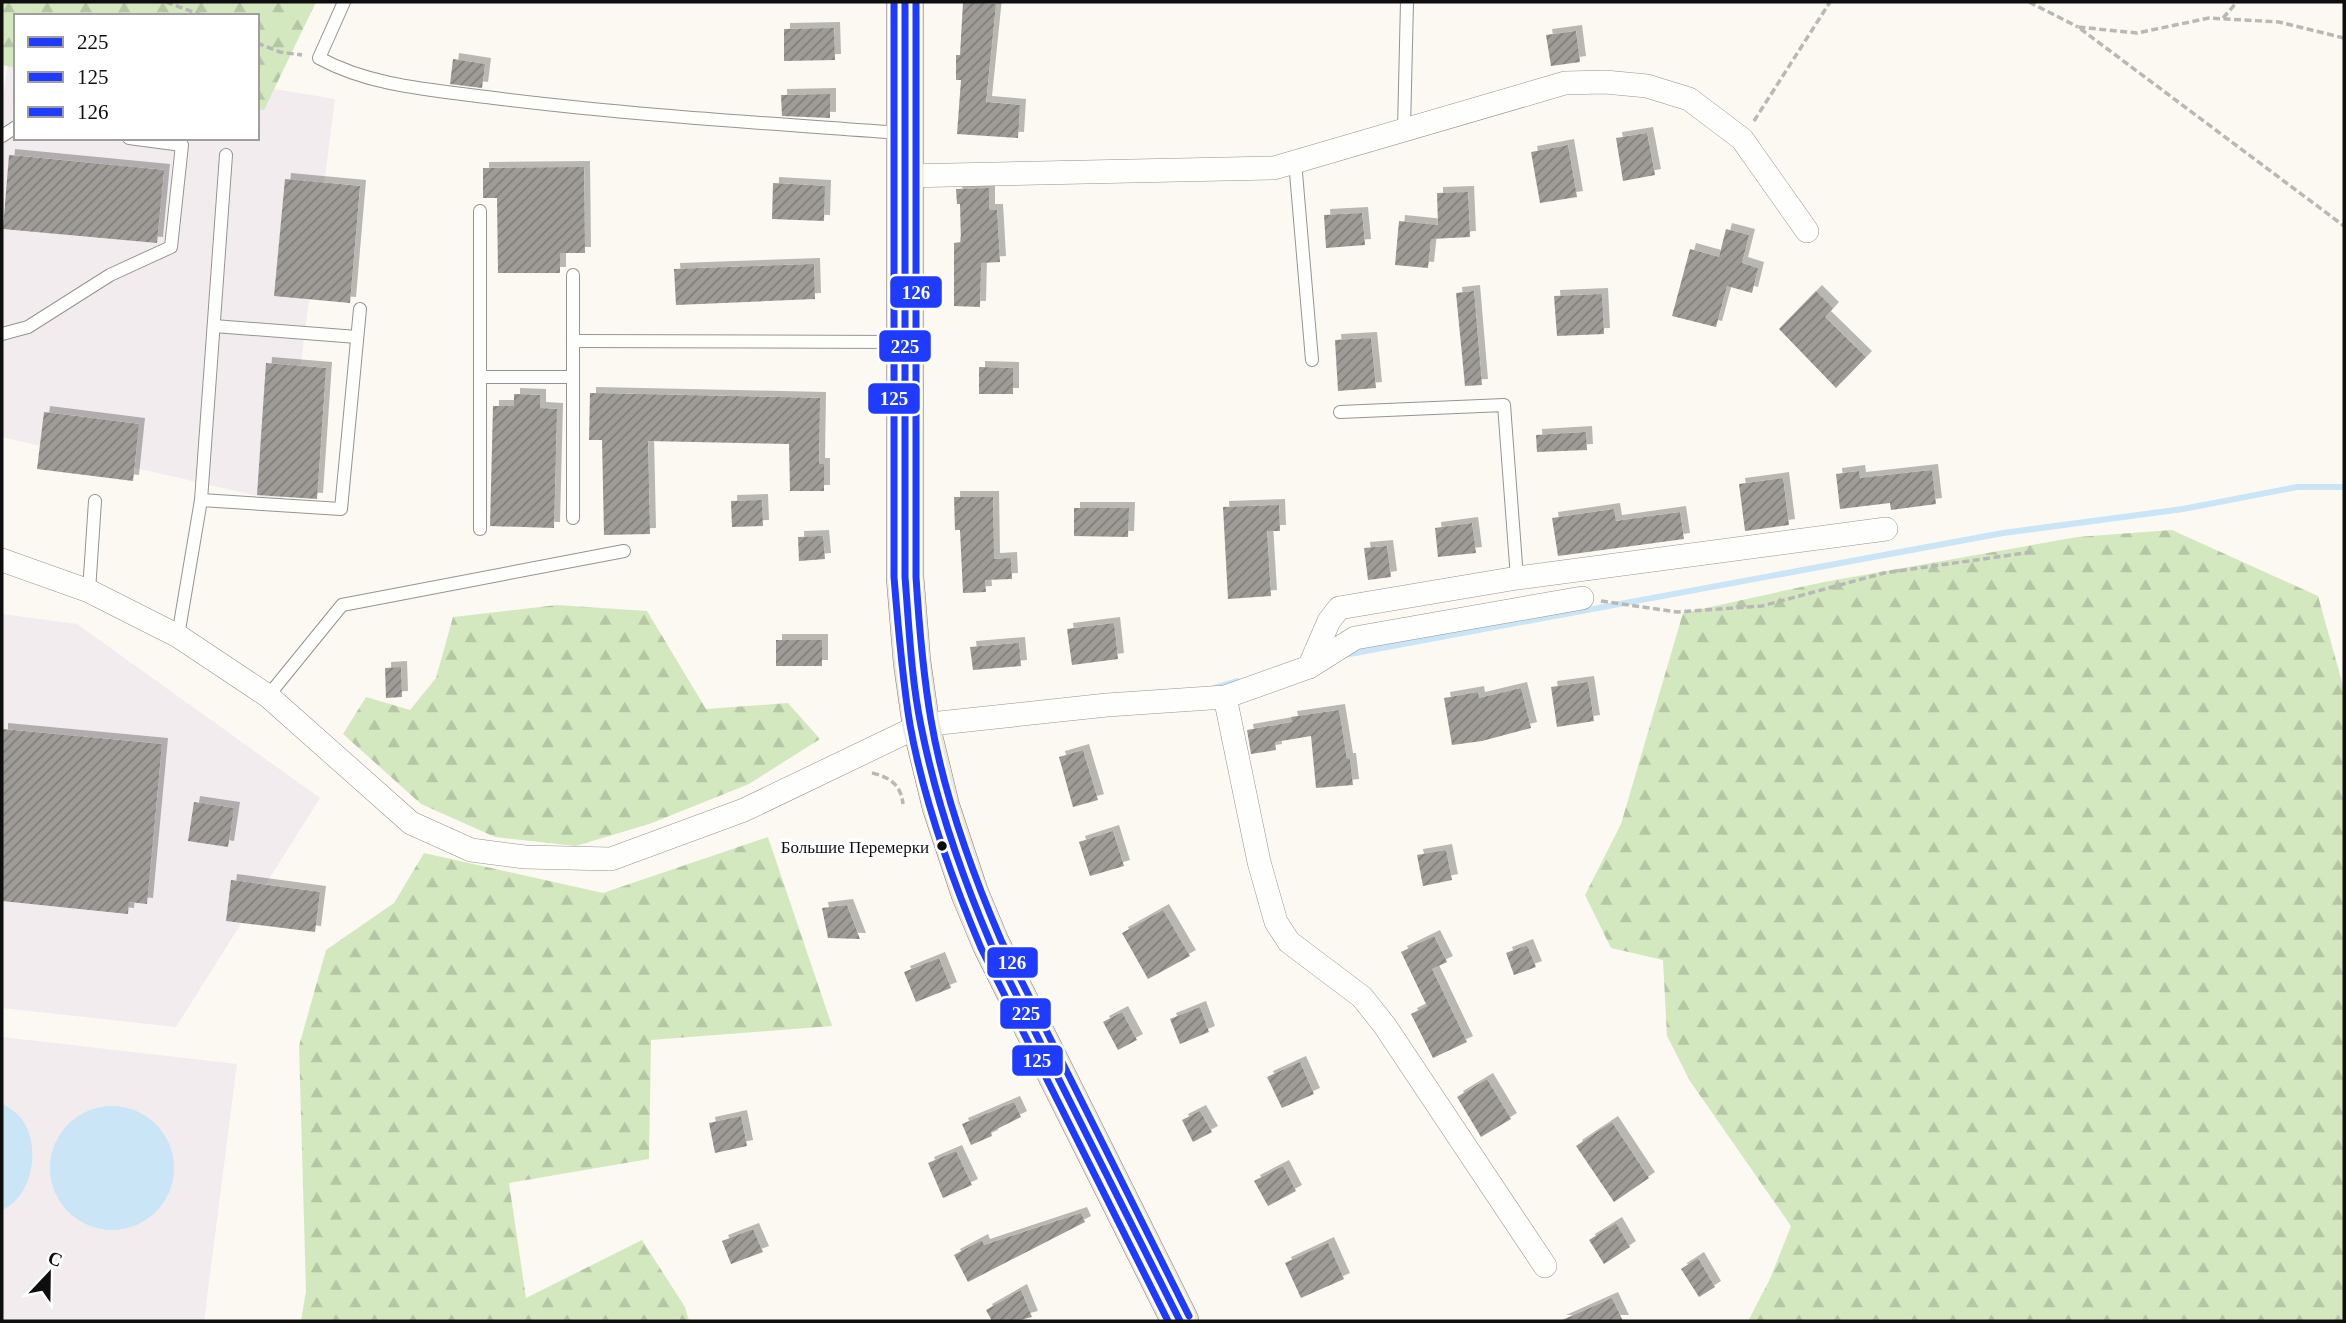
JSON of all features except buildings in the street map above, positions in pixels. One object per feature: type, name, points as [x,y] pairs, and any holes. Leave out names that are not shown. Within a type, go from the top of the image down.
[{"type":"main road","points":[[905,2],[906,598],[922,725],[947,827],[980,919],[1180,1321]]},
{"type":"street","points":[[905,176],[1274,168],[1565,83],[1605,82],[1647,86],[1689,99],[1742,139],[1807,232]]},
{"type":"street","points":[[1309,667],[1329,621],[1339,608],[1517,578],[1886,529]]},
{"type":"street","points":[[2,560],[89,591],[178,636],[268,696],[411,823],[471,850],[525,857],[611,859],[744,810],[922,725],[1094,706],[1225,697],[1309,667],[1355,638],[1582,598]]},
{"type":"street","points":[[1225,697],[1258,862],[1276,922],[1289,942],[1362,997],[1385,1026],[1545,1266]]},
{"type":"lane","points":[[344,2],[319,58],[343,71],[395,85],[599,111],[905,133]]},
{"type":"lane","points":[[1404,129],[1407,2]]},
{"type":"lane","points":[[2,334],[28,327],[110,275],[171,247],[182,145],[144,140]]},
{"type":"lane","points":[[178,636],[201,500],[226,155]]},
{"type":"lane","points":[[1295,161],[1312,360]]},
{"type":"lane","points":[[480,211],[480,529]]},
{"type":"lane","points":[[573,275],[573,517]]},
{"type":"lane","points":[[201,500],[341,509],[360,309]]},
{"type":"lane","points":[[214,326],[357,337]]},
{"type":"lane","points":[[573,341],[905,342]]},
{"type":"lane","points":[[480,377],[573,377]]},
{"type":"lane","points":[[1340,412],[1504,405],[1517,578]]},
{"type":"lane","points":[[89,591],[95,501]]},
{"type":"lane","points":[[268,696],[342,605],[624,551]]},
{"type":"path","points":[[166,2],[199,14]]},
{"type":"path","points":[[1742,139],[1830,2]]},
{"type":"path","points":[[2029,2],[2078,27],[2344,226]]},
{"type":"path","points":[[2223,19],[2237,2]]},
{"type":"path","points":[[2078,27],[2137,33],[2210,18],[2279,22],[2344,38]]},
{"type":"path","points":[[259,44],[280,52],[319,58]]},
{"type":"path","points":[[1582,598],[1677,612],[1762,606],[1884,573],[2032,552]]},
{"type":"path","points":[[870,773],[884,776],[896,784],[903,804]]},
{"type":"shaded area","points":[[11,43],[14,44],[14,140],[259,140],[259,86],[335,99],[283,502],[2,437],[2,104]]},
{"type":"shaded area","points":[[2,614],[77,624],[320,798],[176,1027],[2,1008]]},
{"type":"shaded area","points":[[2,1037],[237,1064],[204,1321],[2,1321]]},
{"type":"green space","points":[[2,2],[316,2],[264,110],[259,109],[259,14],[14,14],[14,68],[2,65]]},
{"type":"green space","points":[[2172,530],[2318,596],[2344,689],[2344,1321],[1748,1321],[1770,1279],[1791,1226],[1690,1081],[1667,1036],[1663,960],[1611,948],[1585,895],[1621,824],[1683,613],[1824,582],[2077,537]]},
{"type":"green space","points":[[557,605],[647,611],[706,709],[788,703],[820,739],[749,784],[652,823],[576,846],[495,837],[421,804],[343,734],[366,697],[410,710],[436,678],[453,617]]},
{"type":"green space","points":[[768,837],[832,1026],[651,1040],[649,1159],[509,1183],[526,1298],[642,1240],[685,1307],[689,1321],[301,1321],[306,1291],[299,1046],[326,950],[394,903],[424,853],[603,893]]},
{"type":"water","points":[[2,1103],[18,1115],[27,1128],[32,1154],[28,1181],[13,1203],[2,1210]]},
{"type":"water","points":[[112,1106],[136,1111],[156,1124],[169,1144],[174,1168],[169,1192],[156,1212],[136,1225],[112,1230],[88,1225],[68,1212],[55,1192],[50,1168],[55,1144],[68,1124],[88,1111]]},
{"type":"waterway","points":[[1344,655],[2003,533],[2183,509],[2297,487],[2344,487]]},
{"type":"waterway","points":[[1214,688],[1237,681]]},
{"type":"transit line","name":"125","points":[[894,2],[894,577],[905,688],[916,754],[940,839],[981,948],[1168,1321]]},
{"type":"transit line","name":"225","points":[[905,2],[905,577],[921,726],[950,837],[991,944],[1180,1321]]},
{"type":"transit line","name":"126","points":[[916,2],[916,577],[928,702],[943,777],[979,887],[1001,940],[1189,1316]]},
{"type":"place","name":"Большие Перемерки","points":[[942,846]]}]
